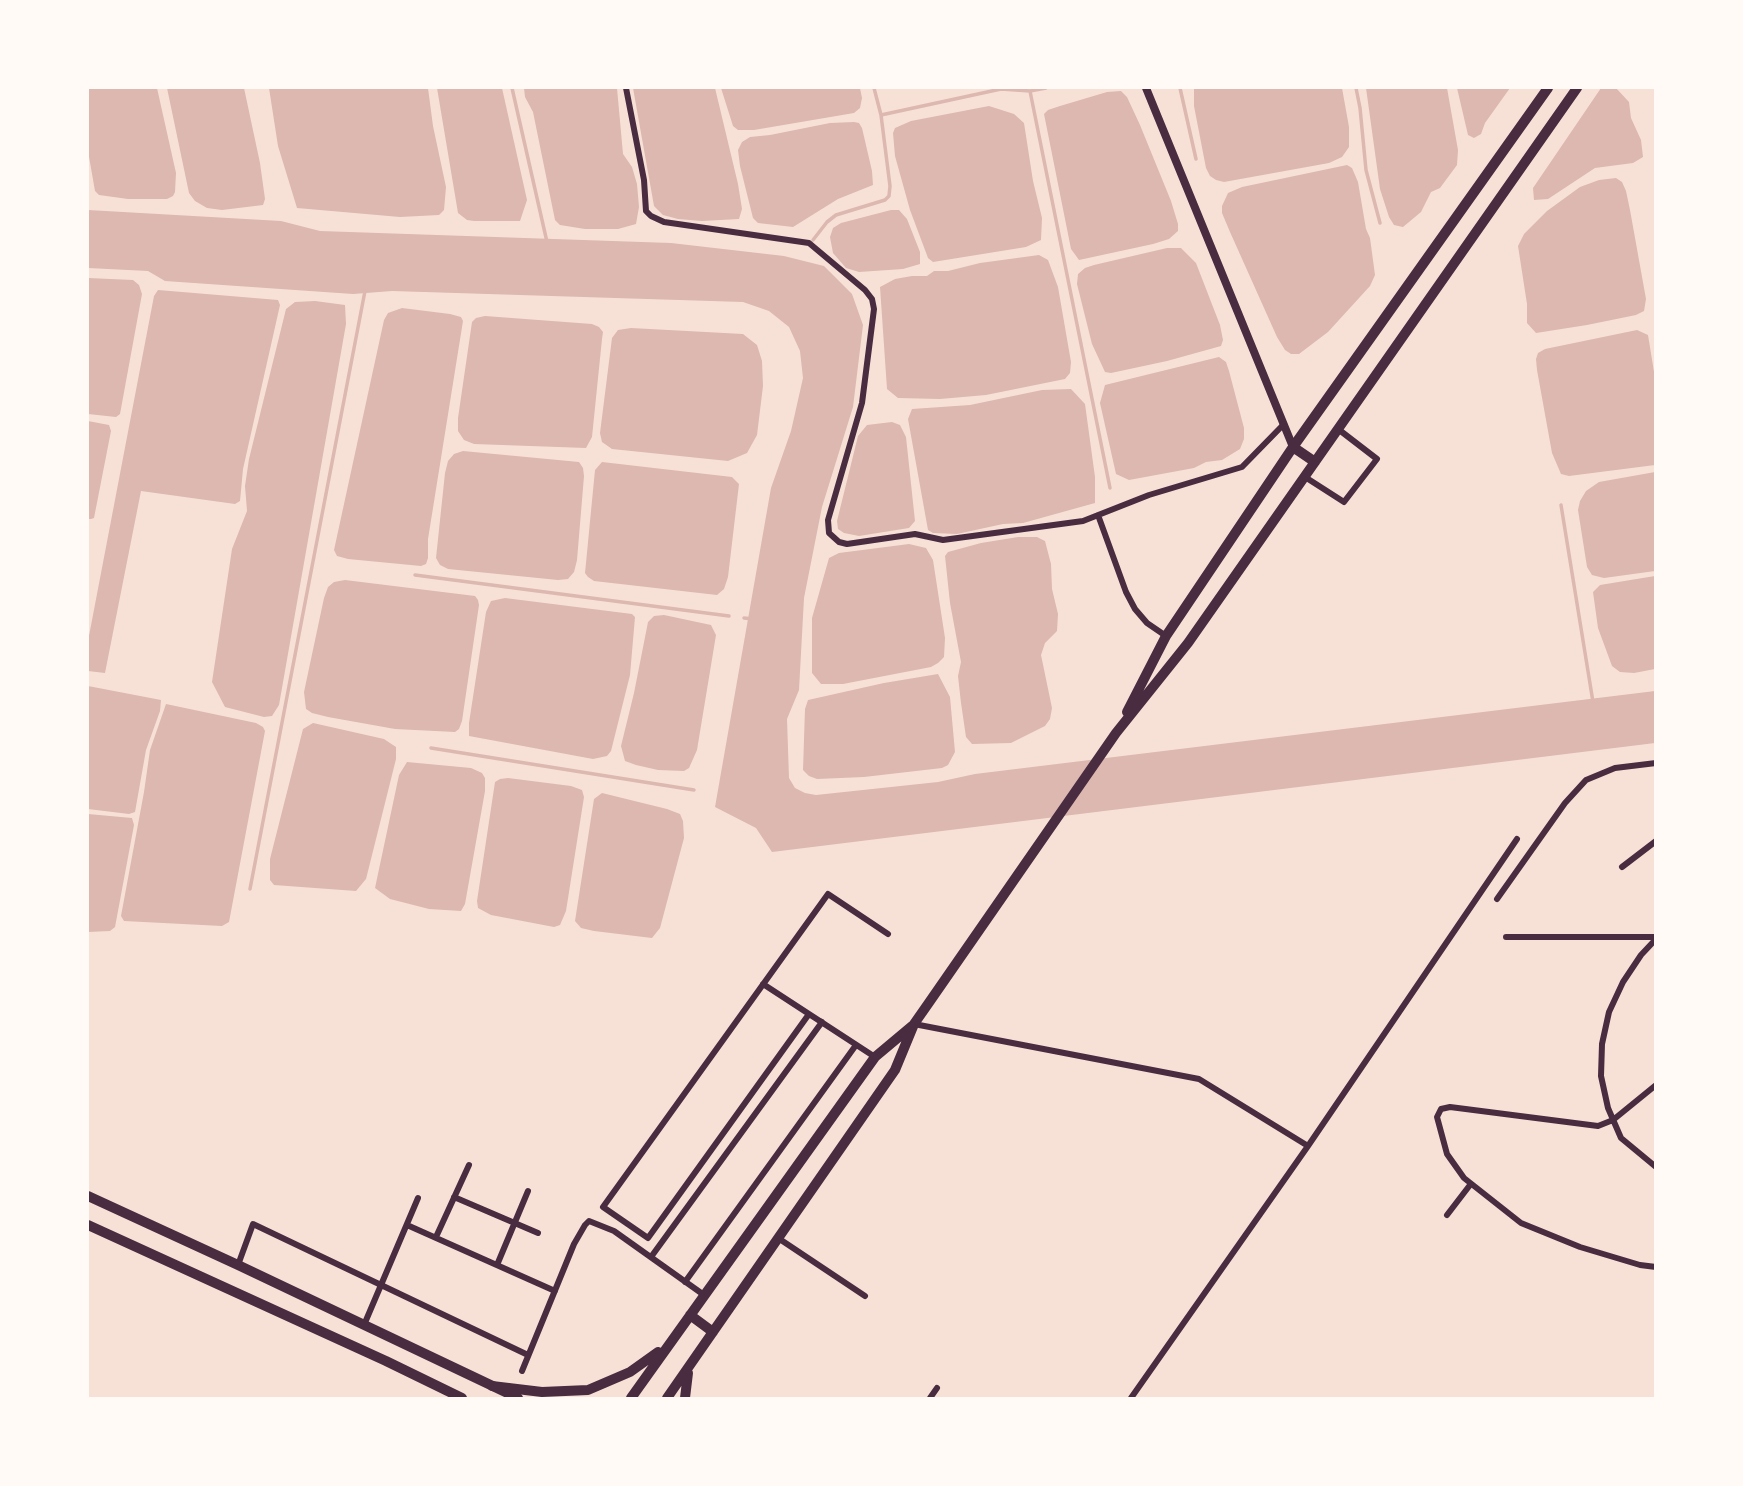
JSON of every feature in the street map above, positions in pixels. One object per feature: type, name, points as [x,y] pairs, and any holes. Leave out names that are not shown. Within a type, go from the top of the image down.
[{"type":"main road","points":[[1116,733],[1166,636],[1293,447],[1548,88]]},
{"type":"main road","points":[[667,1398],[895,1070],[914,1024],[1116,733],[1188,643],[1577,88]]},
{"type":"main road","points":[[1293,447],[1315,462]]},
{"type":"main road","points":[[631,1398],[875,1057],[914,1024]]},
{"type":"main road","points":[[88,1196],[518,1398]]},
{"type":"main road","points":[[88,1226],[462,1398]]},
{"type":"main road","points":[[690,1315],[712,1332]]},
{"type":"main road","points":[[492,1386],[542,1392],[589,1390],[630,1372],[671,1341]]},
{"type":"main road","points":[[685,1398],[690,1364]]},
{"type":"street","points":[[626,88],[644,180],[646,211],[650,216],[664,222],[808,243],[865,290],[872,299],[874,309],[862,403],[828,520],[828,529],[832,537],[839,542],[848,544],[915,534],[943,540],[1083,521],[1149,495],[1242,467],[1284,424]]},
{"type":"street","points":[[1146,88],[1293,447]]},
{"type":"street","points":[[1305,477],[1344,502],[1377,459],[1338,429]]},
{"type":"street","points":[[1098,515],[1126,592],[1135,609],[1147,623],[1166,636]]},
{"type":"street","points":[[1497,900],[1565,803],[1586,780],[1615,768],[1656,763]]},
{"type":"street","points":[[1131,1398],[1308,1146],[1517,839]]},
{"type":"street","points":[[1622,867],[1656,841]]},
{"type":"street","points":[[808,1014],[648,1238],[603,1207],[828,894],[888,934]]},
{"type":"street","points":[[1506,937],[1656,938]]},
{"type":"street","points":[[1656,938],[1623,982],[1609,1012],[1602,1044],[1601,1076],[1613,1121],[1621,1138],[1656,1167]]},
{"type":"street","points":[[763,984],[875,1057]]},
{"type":"street","points":[[651,1257],[822,1022]]},
{"type":"street","points":[[914,1024],[1199,1079],[1308,1146]]},
{"type":"street","points":[[685,1282],[856,1045]]},
{"type":"street","points":[[1656,1085],[1613,1121],[1598,1126],[1459,1108],[1441,1109],[1438,1112],[1438,1127],[1447,1154],[1470,1185],[1521,1223],[1580,1247],[1640,1265],[1656,1267]]},
{"type":"street","points":[[436,1237],[469,1164]]},
{"type":"street","points":[[1447,1215],[1470,1185]]},
{"type":"street","points":[[496,1265],[528,1191]]},
{"type":"street","points":[[454,1197],[538,1233]]},
{"type":"street","points":[[364,1325],[418,1198]]},
{"type":"street","points":[[522,1371],[574,1244],[589,1221],[614,1231],[704,1296]]},
{"type":"street","points":[[239,1265],[253,1224],[528,1355]]},
{"type":"street","points":[[407,1225],[555,1291]]},
{"type":"street","points":[[778,1238],[864,1296]]},
{"type":"street","points":[[930,1398],[937,1388]]},
{"type":"shaded area","points":[[88,88],[157,88],[176,173],[173,196],[167,199],[128,199],[99,195],[95,191],[88,151]]},
{"type":"shaded area","points":[[167,88],[244,88],[260,163],[265,199],[263,205],[222,210],[207,208],[195,201],[189,193]]},
{"type":"shaded area","points":[[269,88],[428,88],[446,187],[444,210],[439,215],[400,217],[297,208],[278,146]]},
{"type":"shaded area","points":[[437,88],[502,88],[527,200],[520,221],[474,221],[467,220],[458,213]]},
{"type":"shaded area","points":[[524,88],[617,88],[623,154],[632,167],[637,184],[639,207],[636,224],[618,229],[585,229],[560,225],[555,220],[533,112],[525,97]]},
{"type":"shaded area","points":[[633,88],[715,88],[738,184],[742,209],[739,219],[678,219],[663,215],[654,206]]},
{"type":"shaded area","points":[[721,88],[860,88],[862,98],[860,108],[854,113],[754,130],[738,130],[733,126]]},
{"type":"shaded area","points":[[1194,88],[1342,88],[1349,127],[1349,147],[1342,157],[1329,163],[1224,182],[1216,180],[1206,168],[1194,106]]},
{"type":"shaded area","points":[[1366,88],[1447,88],[1458,150],[1457,165],[1440,188],[1431,192],[1421,212],[1403,227],[1394,225],[1389,217],[1380,189]]},
{"type":"shaded area","points":[[1457,88],[1510,88],[1485,123],[1481,134],[1474,138],[1468,135]]},
{"type":"shaded area","points":[[1601,88],[1616,88],[1629,102],[1631,118],[1641,140],[1643,157],[1633,163],[1595,168],[1548,199],[1534,200],[1533,188]]},
{"type":"shaded area","points":[[1121,91],[1127,97],[1140,125],[1171,201],[1178,231],[1169,239],[1153,244],[1079,260],[1071,249],[1044,114],[1060,106],[1107,92]]},
{"type":"shaded area","points":[[989,106],[1014,114],[1024,123],[1042,218],[1041,240],[1026,247],[933,262],[928,258],[910,210],[895,156],[893,133],[895,128],[911,121]]},
{"type":"shaded area","points":[[830,123],[859,123],[862,128],[873,185],[838,199],[793,227],[758,223],[753,218],[740,166],[738,150],[742,142],[750,137]]},
{"type":"shaded area","points":[[1347,165],[1352,168],[1358,182],[1375,275],[1370,286],[1328,332],[1299,354],[1291,354],[1277,337],[1222,213],[1222,206],[1228,193],[1242,187]]},
{"type":"shaded area","points":[[1616,178],[1622,182],[1626,191],[1630,210],[1646,299],[1644,311],[1587,325],[1536,333],[1527,323],[1527,304],[1518,246],[1524,234],[1547,211],[1580,187],[1599,180]]},
{"type":"shaded area","points":[[88,210],[281,221],[320,231],[671,243],[784,256],[824,266],[852,294],[863,325],[853,407],[822,507],[804,598],[799,690],[787,719],[789,778],[795,788],[805,793],[816,795],[938,782],[975,774],[1655,691],[1655,743],[772,852],[756,828],[715,807],[771,488],[791,431],[803,378],[800,351],[789,327],[769,311],[743,302],[392,291],[353,294],[165,281],[148,271],[88,268]]},
{"type":"shaded area","points":[[899,210],[907,219],[920,252],[920,264],[903,269],[859,272],[846,268],[833,253],[830,237],[833,228],[841,223]]},
{"type":"shaded area","points":[[1167,248],[1181,248],[1196,263],[1220,325],[1223,340],[1221,346],[1167,361],[1105,372],[1092,344],[1077,284],[1078,274],[1094,265]]},
{"type":"shaded area","points":[[1039,255],[1048,260],[1058,287],[1071,362],[1070,373],[1065,379],[986,395],[940,399],[898,398],[887,389],[880,287],[895,279],[927,276],[934,271],[948,271],[980,263]]},
{"type":"shaded area","points":[[88,278],[133,280],[139,285],[142,294],[120,414],[116,417],[88,414]]},
{"type":"shaded area","points":[[158,290],[278,300],[280,305],[243,469],[240,501],[235,504],[141,491],[105,673],[88,671],[88,641],[154,296]]},
{"type":"shaded area","points":[[315,301],[345,305],[346,324],[279,705],[272,716],[264,717],[225,707],[212,682],[232,549],[247,511],[245,486],[249,459],[286,309],[295,302]]},
{"type":"shaded area","points":[[402,308],[450,314],[461,317],[463,321],[428,539],[428,558],[426,564],[421,566],[348,559],[337,556],[334,550],[384,320],[388,313]]},
{"type":"shaded area","points":[[485,316],[592,324],[603,332],[592,437],[586,448],[474,444],[464,440],[458,431],[458,418],[472,322]]},
{"type":"shaded area","points":[[631,328],[743,334],[757,345],[762,361],[763,386],[757,435],[747,453],[728,461],[612,449],[602,442],[600,433],[612,338],[618,330]]},
{"type":"shaded area","points":[[1637,330],[1648,335],[1655,378],[1655,465],[1569,476],[1561,474],[1552,453],[1537,370],[1538,353],[1545,349]]},
{"type":"shaded area","points":[[1219,357],[1226,362],[1244,428],[1240,449],[1222,460],[1206,462],[1194,468],[1129,480],[1116,474],[1100,403],[1105,385]]},
{"type":"shaded area","points":[[1071,389],[1085,404],[1095,477],[1095,503],[1023,523],[1003,524],[957,534],[933,533],[928,530],[908,419],[912,409],[970,405],[1042,390]]},
{"type":"shaded area","points":[[88,421],[109,425],[111,431],[94,518],[91,519],[88,519]]},
{"type":"shaded area","points":[[892,422],[900,425],[906,437],[915,521],[909,528],[859,536],[844,533],[838,529],[837,521],[858,436],[867,425]]},
{"type":"shaded area","points":[[463,451],[579,462],[584,476],[577,560],[574,572],[568,579],[448,569],[440,565],[436,558],[445,473],[448,461],[454,454]]},
{"type":"shaded area","points":[[602,462],[732,477],[739,484],[728,577],[724,589],[717,595],[594,581],[588,577],[585,573],[595,470]]},
{"type":"shaded area","points":[[1655,472],[1655,571],[1604,578],[1592,575],[1587,567],[1578,510],[1586,491],[1599,482]]},
{"type":"shaded area","points":[[1037,537],[1045,541],[1051,564],[1052,589],[1058,614],[1057,631],[1045,643],[1041,655],[1052,708],[1050,719],[1045,726],[1011,743],[972,744],[966,737],[961,703],[958,676],[961,662],[945,556],[948,552],[981,543]]},
{"type":"shaded area","points":[[909,544],[926,548],[933,560],[945,638],[944,657],[931,667],[843,684],[821,684],[812,673],[812,618],[829,558],[839,553]]},
{"type":"shaded area","points":[[1655,576],[1655,669],[1634,673],[1620,672],[1612,666],[1598,628],[1593,592],[1600,585]]},
{"type":"shaded area","points":[[345,580],[475,596],[478,600],[462,721],[455,732],[395,729],[328,717],[306,709],[304,692],[324,598],[328,587],[334,582]]},
{"type":"shaded area","points":[[505,598],[632,614],[635,617],[630,675],[611,751],[607,756],[593,759],[469,736],[486,612],[491,601]]},
{"type":"shaded area","points":[[664,615],[711,625],[716,635],[697,750],[689,768],[684,771],[658,770],[625,761],[621,746],[648,622],[654,616]]},
{"type":"shaded area","points":[[938,674],[950,697],[955,752],[948,765],[942,768],[864,777],[817,779],[803,770],[805,709],[808,700]]},
{"type":"shaded area","points":[[88,686],[161,700],[160,711],[146,750],[135,812],[129,814],[88,809]]},
{"type":"shaded area","points":[[166,704],[256,723],[265,731],[229,922],[222,926],[124,921],[121,916],[150,750]]},
{"type":"shaded area","points":[[313,723],[384,739],[396,747],[396,759],[366,879],[356,891],[274,885],[270,880],[270,859],[303,729]]},
{"type":"shaded area","points":[[407,762],[471,768],[482,773],[485,778],[465,904],[461,911],[429,909],[390,899],[375,888],[399,775]]},
{"type":"shaded area","points":[[508,778],[571,786],[582,790],[584,797],[566,911],[560,925],[554,927],[491,915],[478,908],[495,782]]},
{"type":"shaded area","points":[[602,793],[667,809],[680,814],[683,821],[684,838],[660,928],[652,938],[594,931],[581,928],[575,921],[594,799]]},
{"type":"shaded area","points":[[88,814],[132,818],[134,825],[115,927],[110,931],[88,932]]},
{"type":"waterway","points":[[512,88],[547,242]]},
{"type":"waterway","points":[[874,88],[881,115]]},
{"type":"waterway","points":[[813,240],[836,215],[885,200],[889,196],[881,115],[1001,89],[1030,91],[1046,88]]},
{"type":"waterway","points":[[1180,88],[1196,159]]},
{"type":"waterway","points":[[1356,88],[1366,170],[1380,223]]},
{"type":"waterway","points":[[1030,91],[1110,488]]},
{"type":"waterway","points":[[250,889],[365,291]]},
{"type":"waterway","points":[[1561,505],[1593,702]]},
{"type":"waterway","points":[[415,575],[729,616]]},
{"type":"waterway","points":[[744,618],[753,619]]},
{"type":"waterway","points":[[431,748],[694,790]]}]
